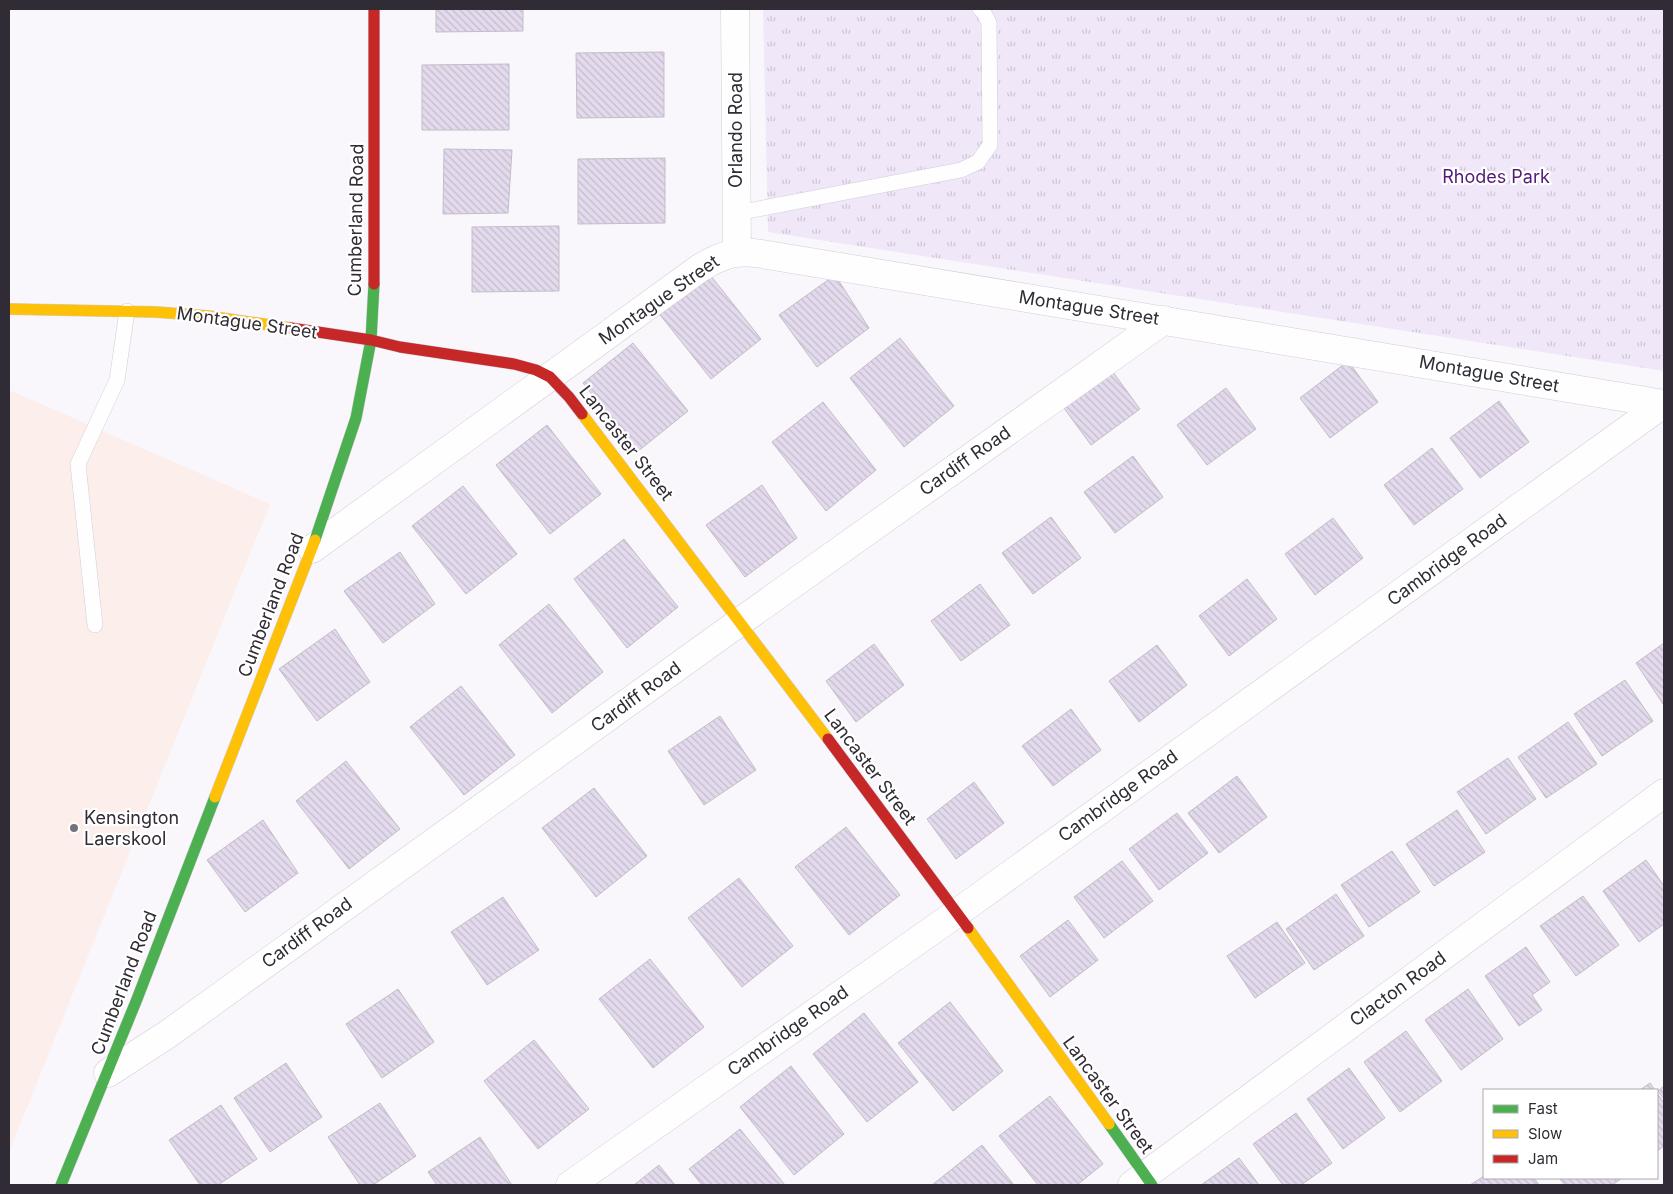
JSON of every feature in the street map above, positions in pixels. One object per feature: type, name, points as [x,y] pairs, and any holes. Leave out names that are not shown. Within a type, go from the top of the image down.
[{"type":"street","name":"Cumberland Road","points":[[61,1185],[108,1073],[312,549],[356,418],[371,340],[375,272],[374,9]]},
{"type":"street","name":"Orlando Road","points":[[735,9],[737,252]]},
{"type":"street","name":"Montague Street","points":[[312,549],[700,268],[715,258],[737,252],[762,254],[1664,404]]},
{"type":"street","name":"Montague Street","points":[[9,309],[156,312],[208,316],[371,340],[400,347],[514,364],[536,370],[550,377]]},
{"type":"street","name":"Cardiff Road","points":[[108,1073],[168,1034],[741,621],[1164,320]]},
{"type":"street","name":"Lancaster Street","points":[[550,377],[570,397],[741,621],[957,913],[1143,1182]]},
{"type":"street","name":"Cambridge Road","points":[[570,1185],[957,913],[1664,404]]},
{"type":"street","name":"Clacton Road","points":[[1143,1182],[1664,793]]},
{"type":"lane","points":[[737,213],[961,170],[978,162],[990,145],[989,24],[983,11],[980,9]]},
{"type":"lane","points":[[95,625],[78,464],[117,380],[127,311]]},
{"type":"shaded area","name":"Kensington Laerskool","points":[[11,391],[270,504],[9,1152],[9,397]]},
{"type":"green space","name":"Rhodes Park","points":[[763,9],[1664,9],[1664,371],[768,232]]},
{"type":"building","points":[[436,9],[523,9],[523,31],[436,32]]},
{"type":"building","points":[[664,52],[664,117],[577,118],[576,53]]},
{"type":"building","points":[[509,64],[509,130],[422,130],[422,65]]},
{"type":"building","points":[[444,149],[512,150],[508,213],[443,214]]},
{"type":"building","points":[[665,158],[665,223],[578,224],[578,159]]},
{"type":"building","points":[[559,226],[559,291],[472,292],[472,227]]},
{"type":"building","points":[[707,271],[761,339],[711,379],[657,311]]},
{"type":"building","points":[[835,275],[869,328],[817,367],[779,315]]},
{"type":"building","points":[[900,338],[954,406],[904,447],[850,378]]},
{"type":"building","points":[[633,343],[688,411],[637,452],[583,383]]},
{"type":"building","points":[[1348,361],[1378,402],[1330,438],[1300,398]]},
{"type":"building","points":[[1110,368],[1140,409],[1091,445],[1061,404]]},
{"type":"building","points":[[1226,388],[1256,429],[1207,465],[1177,425]]},
{"type":"building","points":[[1499,401],[1529,442],[1480,478],[1450,438]]},
{"type":"building","points":[[823,402],[876,470],[826,511],[772,442]]},
{"type":"building","points":[[547,425],[601,494],[550,534],[496,465]]},
{"type":"building","points":[[1432,448],[1463,489],[1414,525],[1384,485]]},
{"type":"building","points":[[1133,456],[1163,497],[1115,533],[1084,492]]},
{"type":"building","points":[[762,485],[797,538],[745,577],[706,525]]},
{"type":"building","points":[[463,486],[517,554],[466,594],[412,526]]},
{"type":"building","points":[[1051,517],[1081,558],[1033,594],[1002,553]]},
{"type":"building","points":[[1333,518],[1363,558],[1315,595],[1285,554]]},
{"type":"building","points":[[624,539],[678,607],[627,648],[574,579]]},
{"type":"building","points":[[400,552],[435,604],[383,643],[344,591]]},
{"type":"building","points":[[1247,579],[1277,619],[1229,656],[1199,616]]},
{"type":"building","points":[[980,584],[1010,625],[961,661],[931,621]]},
{"type":"building","points":[[549,604],[603,672],[552,713],[499,645]]},
{"type":"building","points":[[335,629],[370,682],[317,721],[279,669]]},
{"type":"building","points":[[1664,643],[1664,704],[1663,704],[1636,663]]},
{"type":"building","points":[[874,644],[904,685],[856,722],[826,681]]},
{"type":"building","points":[[1157,645],[1187,685],[1139,722],[1109,681]]},
{"type":"building","points":[[1625,680],[1653,721],[1602,756],[1574,714]]},
{"type":"building","points":[[461,686],[515,755],[464,795],[410,727]]},
{"type":"building","points":[[1071,709],[1101,750],[1053,786],[1022,746]]},
{"type":"building","points":[[720,716],[756,770],[704,805],[668,751]]},
{"type":"building","points":[[1568,722],[1597,764],[1546,798],[1518,757]]},
{"type":"building","points":[[1508,758],[1536,799],[1486,834],[1457,792]]},
{"type":"building","points":[[346,761],[400,829],[349,869],[296,801]]},
{"type":"building","points":[[1237,776],[1267,817],[1219,853],[1188,813]]},
{"type":"building","points":[[974,782],[1004,823],[956,859],[927,819]]},
{"type":"building","points":[[594,788],[647,856],[596,897],[542,828]]},
{"type":"building","points":[[1457,810],[1485,852],[1434,886],[1406,844]]},
{"type":"building","points":[[1177,813],[1208,853],[1159,890],[1129,849]]},
{"type":"building","points":[[263,820],[298,873],[245,912],[207,860]]},
{"type":"building","points":[[846,827],[900,895],[849,935],[795,867]]},
{"type":"building","points":[[1392,851],[1420,892],[1369,927],[1341,885]]},
{"type":"building","points":[[1646,860],[1664,886],[1664,924],[1639,942],[1603,891]]},
{"type":"building","points":[[1122,861],[1153,901],[1104,938],[1074,897]]},
{"type":"building","points":[[739,878],[793,946],[742,987],[688,918]]},
{"type":"building","points":[[1336,894],[1364,936],[1314,970],[1286,929]]},
{"type":"building","points":[[1583,896],[1619,945],[1576,976],[1540,926]]},
{"type":"building","points":[[503,897],[539,950],[487,985],[451,932]]},
{"type":"building","points":[[1068,920],[1098,960],[1050,997],[1020,956]]},
{"type":"building","points":[[1277,922],[1305,963],[1255,998],[1227,956]]},
{"type":"building","points":[[1526,947],[1550,982],[1532,995],[1542,1010],[1519,1026],[1485,976]]},
{"type":"building","points":[[650,959],[704,1027],[653,1068],[599,999]]},
{"type":"building","points":[[398,989],[434,1042],[382,1078],[346,1024]]},
{"type":"building","points":[[1468,989],[1503,1039],[1461,1070],[1425,1020]]},
{"type":"building","points":[[950,1002],[1003,1071],[953,1111],[898,1043]]},
{"type":"building","points":[[864,1013],[918,1082],[867,1122],[813,1054]]},
{"type":"building","points":[[1406,1031],[1442,1081],[1400,1112],[1364,1062]]},
{"type":"building","points":[[534,1040],[589,1109],[538,1149],[484,1081]]},
{"type":"building","points":[[286,1063],[322,1117],[270,1152],[234,1098]]},
{"type":"building","points":[[791,1066],[844,1134],[794,1175],[740,1107]]},
{"type":"building","points":[[1349,1068],[1385,1118],[1343,1149],[1307,1099]]},
{"type":"building","points":[[1650,1083],[1654,1089],[1641,1089]]},
{"type":"building","points":[[1664,1086],[1664,1099],[1658,1091]]},
{"type":"building","points":[[1658,1094],[1664,1103],[1664,1146],[1658,1150]]},
{"type":"building","points":[[1050,1096],[1103,1164],[1077,1185],[1038,1185],[999,1136]]},
{"type":"building","points":[[380,1103],[416,1156],[373,1185],[360,1185],[328,1137]]},
{"type":"building","points":[[221,1105],[257,1159],[218,1185],[200,1185],[169,1140]]},
{"type":"building","points":[[1296,1113],[1332,1163],[1301,1185],[1283,1185],[1253,1144]]},
{"type":"building","points":[[740,1129],[785,1185],[702,1185],[689,1169]]},
{"type":"building","points":[[480,1137],[512,1185],[437,1185],[428,1172]]},
{"type":"building","points":[[982,1145],[1014,1185],[932,1185]]},
{"type":"building","points":[[1239,1158],[1259,1185],[1201,1185]]},
{"type":"building","points":[[659,1165],[675,1185],[634,1185]]},
{"type":"building","points":[[1483,1177],[1483,1179],[1535,1179],[1539,1185],[1470,1185]]},
{"type":"building","points":[[1560,1179],[1621,1179],[1612,1185],[1565,1185]]},
{"type":"traffic: fast","points":[[315,540],[356,418],[371,340],[374,284]]},
{"type":"traffic: fast","points":[[61,1185],[137,999],[215,797]]},
{"type":"traffic: fast","points":[[1109,1124],[1152,1185]]},
{"type":"traffic: slow","points":[[9,309],[156,312],[208,316],[291,328]]},
{"type":"traffic: slow","points":[[582,414],[828,739]]},
{"type":"traffic: slow","points":[[215,797],[315,540]]},
{"type":"traffic: slow","points":[[968,928],[1109,1124]]},
{"type":"traffic: jam","points":[[374,9],[374,284]]},
{"type":"traffic: jam","points":[[291,328],[514,364],[536,370],[550,377],[582,414]]},
{"type":"traffic: jam","points":[[828,739],[968,928]]},
{"type":"place","name":"Kensington Laerskool","points":[[74,828]]}]
